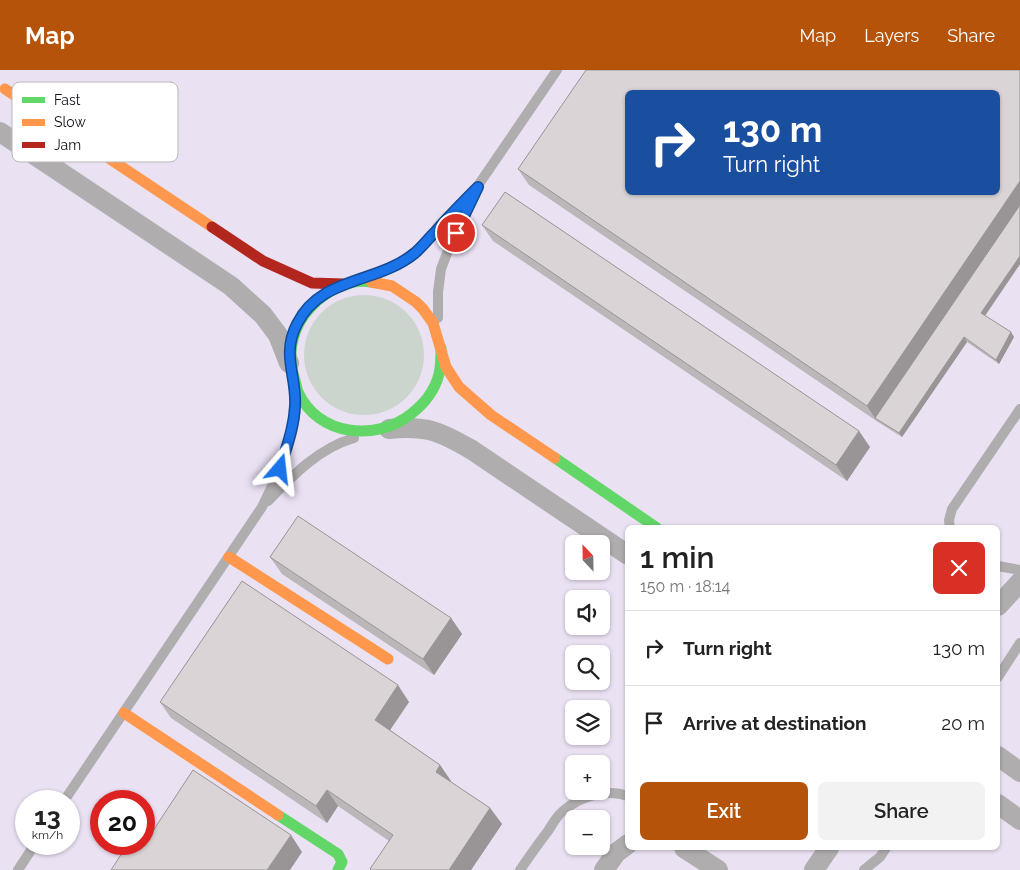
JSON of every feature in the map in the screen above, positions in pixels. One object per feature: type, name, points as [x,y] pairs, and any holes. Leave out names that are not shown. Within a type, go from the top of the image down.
[{"type":"street","points":[[6,89],[12,93]]},
{"type":"street","points":[[0,132],[12,140]]},
{"type":"street","points":[[45,162],[236,290],[263,315],[278,335],[301,398],[315,414],[332,425],[352,432],[410,426],[432,430],[450,437],[625,553]]},
{"type":"street","points":[[115,162],[262,261],[312,283],[343,284],[358,281],[384,283],[408,293],[426,311],[438,334],[445,364],[453,379],[464,393],[478,406],[653,525]]},
{"type":"street","points":[[291,372],[290,344],[297,324],[308,307],[324,293],[343,284]]},
{"type":"street","points":[[381,430],[411,417],[429,398],[439,374],[441,348]]},
{"type":"street","points":[[229,557],[388,659]]},
{"type":"street","points":[[1000,604],[1020,582]]},
{"type":"street","points":[[124,713],[338,854],[342,863],[338,870]]},
{"type":"street","points":[[1000,757],[1020,772]]},
{"type":"street","points":[[1000,805],[1020,820]]},
{"type":"street","points":[[604,870],[616,853],[625,846]]},
{"type":"street","points":[[687,850],[718,870]]},
{"type":"street","points":[[814,870],[829,850]]},
{"type":"lane","points":[[438,334],[438,292],[441,269],[449,248],[478,187],[556,70]]},
{"type":"lane","points":[[358,281],[398,264],[415,253],[478,187]]},
{"type":"lane","points":[[72,790],[262,507],[280,469],[293,428],[295,404],[291,372]]},
{"type":"lane","points":[[950,525],[952,509],[1020,408]]},
{"type":"lane","points":[[262,507],[294,474],[324,451],[348,439],[381,430]]},
{"type":"lane","points":[[1000,566],[1020,570]]},
{"type":"lane","points":[[1000,674],[1020,643]]},
{"type":"lane","points":[[520,870],[560,813],[571,805],[587,797],[605,793],[625,795]]},
{"type":"lane","points":[[703,850],[718,870]]},
{"type":"lane","points":[[874,870],[885,850]]},
{"type":"lane","points":[[18,870],[28,855]]},
{"type":"lane","points":[[864,870],[880,857]]},
{"type":"shaded area","points":[[0,70],[1020,70],[1020,870],[0,870]]},
{"type":"shaded area","points":[[364,295],[376,296],[387,300],[397,305],[406,313],[414,322],[419,332],[423,343],[423,367],[419,378],[414,388],[406,397],[397,405],[387,410],[376,414],[364,415],[352,414],[341,410],[331,405],[322,397],[314,388],[309,378],[305,367],[304,355],[305,343],[309,332],[314,322],[322,313],[331,305],[341,300],[352,296]]},
{"type":"building","points":[[586,70],[1020,70],[1020,181],[867,406],[518,169]]},
{"type":"building","points":[[505,192],[859,431],[836,465],[482,225]]},
{"type":"building","points":[[1020,205],[1020,256],[981,313],[1011,332],[996,360],[964,337],[899,433],[875,418]]},
{"type":"building","points":[[298,516],[451,618],[423,659],[270,557]]},
{"type":"building","points":[[242,581],[398,685],[375,720],[440,765],[436,772],[490,808],[449,870],[371,870],[393,835],[327,790],[316,806],[160,702]]},
{"type":"building","points":[[193,770],[291,835],[267,870],[111,870],[121,855],[155,855],[155,828]]},
{"type":"traffic: fast","points":[[371,282],[354,282],[330,291],[311,307],[300,321],[293,338],[291,364],[298,392],[307,407],[319,418],[333,426],[349,430],[381,429],[397,423],[416,410],[432,391],[440,371],[441,348]]},
{"type":"traffic: fast","points":[[555,458],[653,525]]},
{"type":"traffic: fast","points":[[278,815],[338,854],[342,862],[338,870]]},
{"type":"traffic: slow","points":[[5,89],[12,94]]},
{"type":"traffic: slow","points":[[114,162],[212,227]]},
{"type":"traffic: slow","points":[[371,282],[392,286],[416,302],[433,323],[446,367],[459,387],[491,415],[555,458]]},
{"type":"traffic: slow","points":[[229,557],[388,659]]},
{"type":"traffic: slow","points":[[124,713],[278,815]]},
{"type":"traffic: jam","points":[[212,227],[263,261],[312,283],[343,284]]},
{"type":"route","points":[[280,469],[293,428],[295,404],[289,365],[290,344],[297,324],[308,307],[324,293],[343,284],[378,274],[415,253],[478,187],[456,233]]}]
